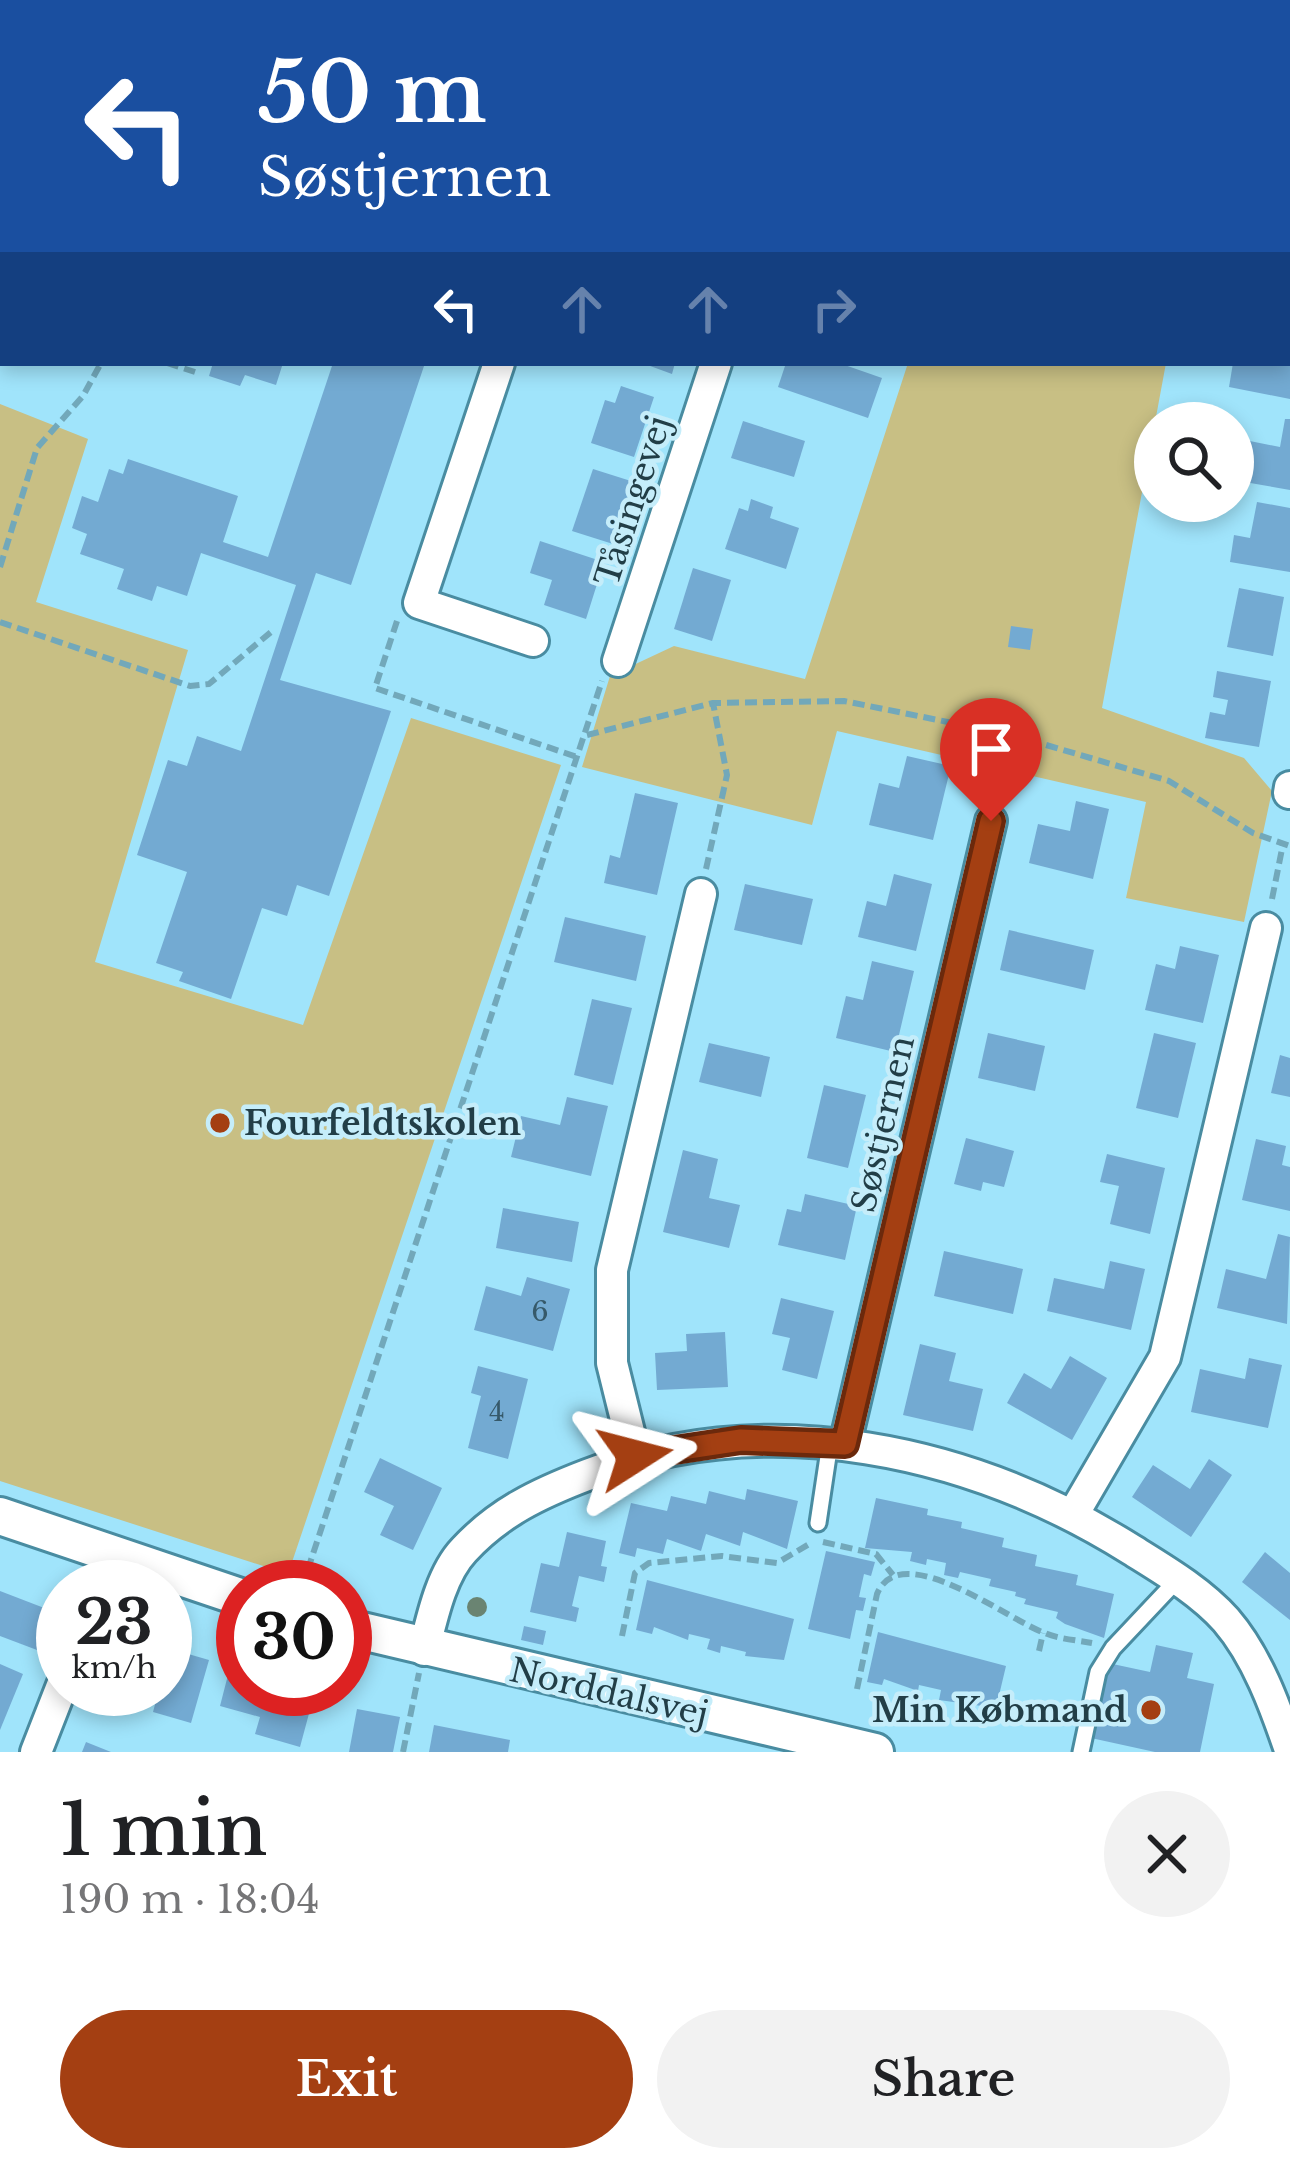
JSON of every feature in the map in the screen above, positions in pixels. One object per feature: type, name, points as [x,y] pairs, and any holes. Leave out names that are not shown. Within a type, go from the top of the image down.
[{"type":"street","points":[[498,366],[419,603],[533,641]]},
{"type":"street","name":"Tåsingevej","points":[[618,662],[715,366]]},
{"type":"street","name":"Søstjernen","points":[[837,1444],[991,821]]},
{"type":"street","points":[[635,1456],[611,1363],[612,1270],[701,894]]},
{"type":"street","points":[[1074,1514],[1166,1357],[1266,928]]},
{"type":"street","points":[[424,1650],[434,1610],[461,1552],[526,1498],[635,1456],[741,1440],[837,1444],[965,1469],[1074,1514],[1178,1579],[1227,1621],[1281,1689],[1290,1750]]},
{"type":"street","points":[[0,1516],[86,1560]]},
{"type":"street","name":"Norddalsvej","points":[[372,1636],[858,1750]]},
{"type":"street","points":[[36,1752],[50,1716]]},
{"type":"lane","points":[[818,1522],[837,1444]]},
{"type":"lane","points":[[1081,1752],[1098,1672],[1113,1648],[1178,1579]]},
{"type":"path","points":[[0,567],[37,448],[83,396],[99,366]]},
{"type":"path","points":[[176,366],[195,372]]},
{"type":"path","points":[[419,603],[402,606],[375,688],[577,758]]},
{"type":"path","points":[[0,622],[190,686],[209,684],[271,632]]},
{"type":"path","points":[[311,1560],[607,667],[618,662]]},
{"type":"path","points":[[585,735],[713,703],[844,701],[1012,735],[1169,781],[1252,833],[1287,845],[1266,928]]},
{"type":"path","points":[[701,894],[727,775],[713,703]]},
{"type":"path","points":[[991,821],[1012,735]]},
{"type":"path","points":[[622,1636],[635,1573],[649,1564],[722,1556],[777,1564],[814,1540],[876,1554],[893,1575]]},
{"type":"path","points":[[857,1689],[877,1594],[883,1580],[893,1575],[954,1585],[1043,1633],[1113,1648]]},
{"type":"path","points":[[1039,1651],[1043,1633]]},
{"type":"path","points":[[403,1752],[424,1650]]},
{"type":"shaded area","points":[[907,366],[1165,366],[1159,402],[1134,402],[1137,522],[1102,708],[1244,758],[1272,791],[1244,922],[1126,898],[1146,802],[837,731],[812,825],[582,767],[610,676],[674,646],[805,679]]},
{"type":"shaded area","points":[[0,404],[88,439],[36,602],[188,650],[95,962],[303,1025],[411,718],[561,765],[293,1560],[245,1560],[0,1481]]},
{"type":"building","points":[[212,366],[282,366],[276,385],[245,375],[240,386],[209,376]]},
{"type":"building","points":[[332,366],[424,366],[351,585],[316,573],[280,680],[391,711],[329,896],[297,885],[287,916],[262,908],[231,999],[179,981],[183,972],[156,963],[187,872],[137,855],[168,760],[187,766],[197,736],[241,751],[296,585],[201,553],[187,596],[157,586],[152,601],[117,589],[124,569],[80,554],[87,534],[72,528],[82,496],[98,502],[109,469],[123,474],[128,459],[238,496],[223,542],[268,557]]},
{"type":"building","points":[[650,366],[674,366],[672,374]]},
{"type":"building","points":[[785,366],[848,366],[882,378],[868,418],[778,387]]},
{"type":"building","points":[[1232,366],[1290,366],[1290,399],[1229,387]]},
{"type":"building","points":[[621,386],[654,397],[634,457],[591,443],[605,400],[615,403]]},
{"type":"building","points":[[1285,419],[1290,419],[1290,490],[1254,484],[1254,442],[1280,447]]},
{"type":"building","points":[[743,421],[805,441],[794,477],[731,458]]},
{"type":"building","points":[[593,469],[634,482],[613,544],[572,531]]},
{"type":"building","points":[[751,499],[773,507],[770,518],[799,528],[786,569],[725,549],[739,508],[748,511]]},
{"type":"building","points":[[1257,502],[1290,508],[1290,572],[1230,562],[1234,535],[1250,538]]},
{"type":"building","points":[[540,541],[604,562],[586,619],[544,605],[552,580],[530,573]]},
{"type":"building","points":[[693,568],[731,580],[712,641],[674,629]]},
{"type":"building","points":[[1239,588],[1284,597],[1273,656],[1227,647]]},
{"type":"building","points":[[1011,626],[1033,629],[1030,650],[1008,647]]},
{"type":"building","points":[[1217,671],[1271,681],[1259,747],[1205,738],[1210,712],[1225,715],[1228,700],[1213,697]]},
{"type":"building","points":[[907,756],[951,766],[933,840],[869,825],[879,783],[899,788]]},
{"type":"building","points":[[635,793],[678,803],[657,895],[604,883],[610,855],[620,858]]},
{"type":"building","points":[[1076,801],[1109,809],[1093,879],[1029,863],[1038,824],[1070,831]]},
{"type":"building","points":[[894,874],[932,884],[916,951],[858,937],[867,901],[886,906]]},
{"type":"building","points":[[745,884],[813,899],[802,945],[734,930]]},
{"type":"building","points":[[565,917],[646,936],[636,981],[554,962]]},
{"type":"building","points":[[1009,930],[1094,950],[1085,990],[1000,970]]},
{"type":"building","points":[[1180,946],[1219,955],[1203,1023],[1145,1010],[1156,964],[1175,969]]},
{"type":"building","points":[[872,961],[914,971],[895,1052],[836,1038],[846,996],[863,1000]]},
{"type":"building","points":[[592,999],[632,1008],[613,1085],[574,1075]]},
{"type":"building","points":[[988,1033],[1045,1046],[1035,1091],[978,1078]]},
{"type":"building","points":[[1154,1033],[1196,1043],[1178,1118],[1136,1108]]},
{"type":"building","points":[[709,1043],[770,1057],[761,1097],[699,1082]]},
{"type":"building","points":[[1280,1055],[1290,1058],[1290,1097],[1271,1093]]},
{"type":"building","points":[[824,1085],[866,1095],[848,1168],[807,1158]]},
{"type":"building","points":[[567,1097],[608,1106],[591,1176],[511,1157],[521,1116],[560,1125]]},
{"type":"building","points":[[966,1138],[1014,1151],[1004,1187],[983,1182],[981,1191],[954,1184]]},
{"type":"building","points":[[1256,1139],[1286,1146],[1282,1165],[1290,1167],[1290,1211],[1242,1200]]},
{"type":"building","points":[[683,1150],[718,1159],[709,1198],[740,1205],[729,1248],[663,1232]]},
{"type":"building","points":[[1107,1154],[1165,1168],[1150,1234],[1110,1224],[1119,1186],[1100,1182]]},
{"type":"building","points":[[805,1194],[857,1206],[845,1260],[778,1245],[787,1209],[801,1212]]},
{"type":"building","points":[[503,1208],[579,1222],[572,1262],[496,1248]]},
{"type":"building","points":[[1278,1234],[1290,1237],[1287,1324],[1217,1308],[1226,1269],[1266,1279]]},
{"type":"building","points":[[944,1251],[1023,1269],[1013,1314],[934,1296]]},
{"type":"building","points":[[1110,1261],[1145,1269],[1131,1330],[1047,1311],[1054,1278],[1104,1289]]},
{"type":"building","points":[[527,1277],[570,1289],[553,1351],[474,1330],[486,1286],[521,1296]]},
{"type":"building","points":[[781,1298],[834,1311],[817,1379],[782,1370],[790,1338],[772,1334]]},
{"type":"building","points":[[725,1332],[728,1387],[657,1390],[655,1353],[687,1351],[686,1334]]},
{"type":"building","points":[[920,1344],[956,1353],[949,1381],[983,1389],[973,1431],[903,1415]]},
{"type":"building","points":[[1070,1356],[1107,1378],[1072,1440],[1007,1403],[1024,1373],[1051,1389]]},
{"type":"building","points":[[1249,1358],[1282,1365],[1268,1428],[1191,1412],[1200,1369],[1245,1379]]},
{"type":"building","points":[[478,1366],[528,1379],[508,1459],[468,1448],[481,1396],[471,1393]]},
{"type":"building","points":[[380,1458],[442,1488],[413,1550],[380,1535],[394,1506],[364,1492]]},
{"type":"building","points":[[1209,1459],[1232,1475],[1191,1537],[1132,1497],[1153,1465],[1190,1489]]},
{"type":"building","points":[[747,1489],[798,1501],[787,1549],[743,1532],[740,1546],[706,1534],[701,1551],[667,1539],[663,1554],[637,1548],[635,1557],[619,1553],[631,1503],[667,1511],[671,1496],[706,1504],[709,1491],[745,1500]]},
{"type":"building","points":[[876,1498],[928,1509],[927,1515],[962,1522],[961,1528],[1004,1538],[1002,1547],[1037,1555],[1035,1566],[1078,1575],[1076,1585],[1114,1594],[1104,1638],[1065,1624],[1056,1618],[1058,1612],[1024,1604],[1026,1599],[1015,1596],[1016,1592],[989,1586],[991,1579],[960,1572],[958,1578],[944,1575],[946,1563],[910,1561],[912,1552],[865,1548]]},
{"type":"building","points":[[567,1532],[606,1541],[601,1566],[607,1567],[604,1582],[579,1576],[572,1606],[579,1608],[576,1622],[530,1612],[541,1563],[559,1567]]},
{"type":"building","points":[[826,1551],[875,1562],[871,1576],[864,1574],[859,1597],[866,1598],[863,1611],[856,1610],[850,1639],[808,1629]]},
{"type":"building","points":[[1265,1552],[1290,1573],[1290,1620],[1242,1582]]},
{"type":"building","points":[[647,1580],[794,1619],[784,1660],[745,1656],[746,1652],[721,1646],[720,1653],[707,1649],[710,1639],[689,1634],[688,1640],[654,1627],[652,1634],[636,1630]]},
{"type":"building","points":[[0,1591],[36,1605],[36,1650],[0,1636]]},
{"type":"building","points":[[524,1626],[546,1631],[543,1645],[521,1640]]},
{"type":"building","points":[[878,1632],[1006,1666],[996,1708],[939,1700],[941,1690],[919,1685],[918,1691],[884,1679],[882,1685],[867,1682]]},
{"type":"building","points":[[1156,1645],[1193,1653],[1187,1678],[1214,1684],[1200,1752],[1155,1752],[1091,1738],[1108,1663],[1150,1672]]},
{"type":"building","points":[[192,1655],[209,1660],[191,1723],[167,1716],[192,1716]]},
{"type":"building","points":[[0,1664],[23,1674],[0,1730]]},
{"type":"building","points":[[372,1712],[400,1717],[393,1752],[349,1752],[356,1716],[372,1716]]},
{"type":"building","points":[[256,1716],[308,1716],[300,1747],[255,1734],[260,1717]]},
{"type":"building","points":[[434,1725],[510,1740],[508,1752],[429,1752]]},
{"type":"building","points":[[86,1742],[111,1752],[82,1752]]},
{"type":"place","name":"Fourfeldtskolen","points":[[220,1123]]},
{"type":"place","name":"Min Købmand","points":[[1151,1710]]},
{"type":"route","points":[[635,1456],[741,1440],[845,1444],[991,821]]}]
